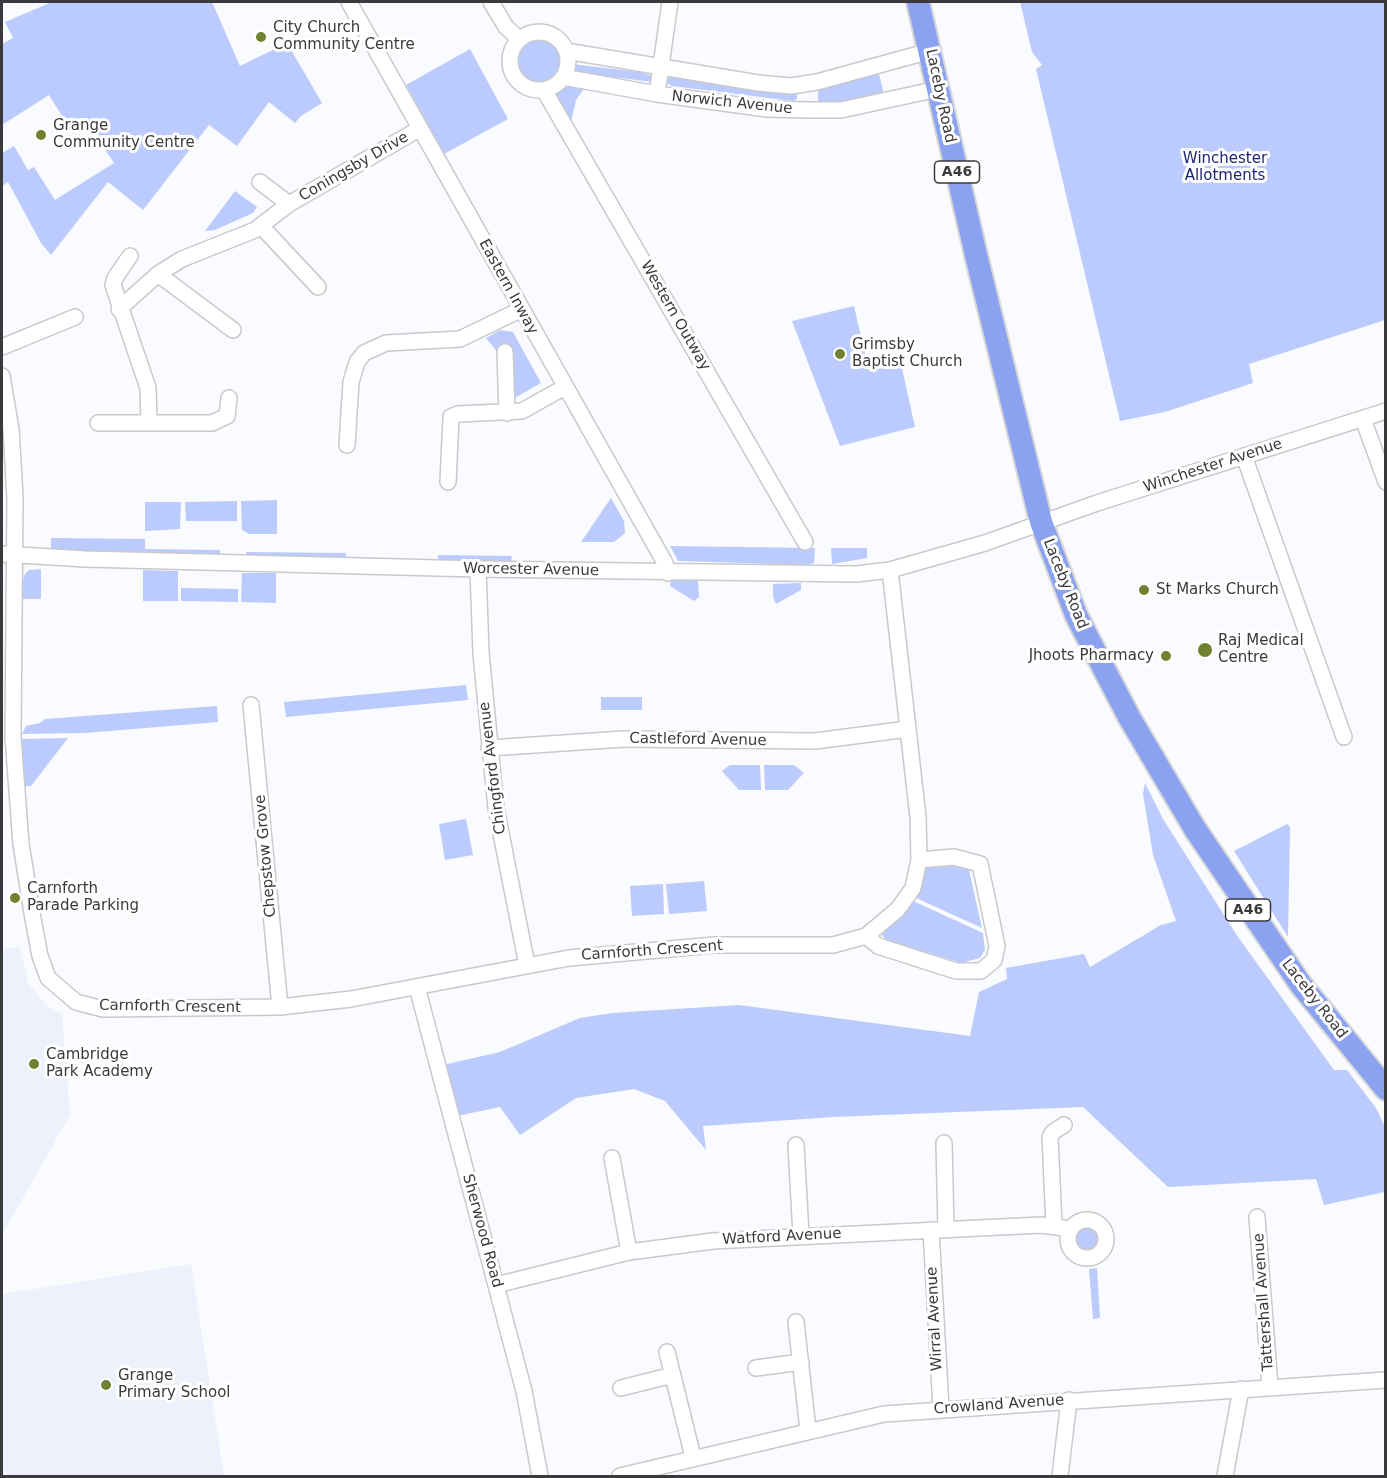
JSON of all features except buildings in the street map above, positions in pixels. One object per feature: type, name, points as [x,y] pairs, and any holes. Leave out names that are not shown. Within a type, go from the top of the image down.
[{"type":"highway","name":"Laceby Road","points":[[918,2],[1041,522],[1076,615],[1097,657],[1190,821],[1301,985],[1386,1089]]},
{"type":"street","name":"Eastern Inway","points":[[349,2],[520,310],[665,563],[668,573]]},
{"type":"street","points":[[491,2],[506,27],[519,39]]},
{"type":"street","points":[[660,67],[670,2]]},
{"type":"street","points":[[529,33],[548,33],[562,43],[568,60],[563,77],[555,86],[544,90],[525,87],[512,74],[510,55],[519,39],[529,33]]},
{"type":"street","name":"Norwich Avenue","points":[[566,51],[758,84],[805,85],[930,51]]},
{"type":"street","name":"Norwich Avenue","points":[[657,94],[660,67]]},
{"type":"street","name":"Norwich Avenue","points":[[563,77],[657,94],[767,109],[807,110],[857,107],[938,89]]},
{"type":"street","name":"Norwich Avenue","points":[[805,85],[807,110]]},
{"type":"street","name":"Western Outway","points":[[544,90],[805,542]]},
{"type":"street","name":"Coningsby Drive","points":[[119,309],[158,274],[182,259],[261,226],[289,204],[419,129]]},
{"type":"street","name":"Coningsby Drive","points":[[260,182],[289,204]]},
{"type":"street","points":[[261,226],[318,287]]},
{"type":"street","points":[[130,255],[113,285],[119,309],[147,388],[149,423]]},
{"type":"street","points":[[158,274],[233,330]]},
{"type":"street","points":[[347,445],[351,382],[357,362],[364,353],[387,343],[460,339],[520,310]]},
{"type":"street","points":[[2,347],[75,317]]},
{"type":"street","points":[[505,352],[507,413]]},
{"type":"street","name":"Carnforth Crescent","points":[[2,376],[13,454],[8,554],[8,764],[38,946],[48,978],[76,1002],[103,1009],[280,1007],[342,1000],[580,956],[714,945],[833,945],[866,936],[898,909],[913,888],[919,860],[918,817],[890,570]]},
{"type":"street","points":[[448,482],[451,417],[458,414],[522,411],[565,387]]},
{"type":"street","points":[[98,423],[220,421],[227,416],[229,398]]},
{"type":"street","name":"Winchester Avenue","points":[[1041,522],[1386,411]]},
{"type":"street","points":[[1363,419],[1386,482]]},
{"type":"street","points":[[1244,456],[1344,737]]},
{"type":"street","name":"Worcester Avenue","points":[[8,554],[86,559],[809,576],[890,570],[985,543],[1041,522]]},
{"type":"street","name":"Chingford Avenue","points":[[478,569],[481,653],[489,748],[505,860],[527,964]]},
{"type":"street","name":"Chepstow Grove","points":[[251,705],[280,1007]]},
{"type":"street","name":"Castleford Avenue","points":[[489,748],[624,740],[815,741],[908,729]]},
{"type":"street","points":[[866,936],[878,946],[956,971],[981,971],[994,960],[997,946],[980,864],[954,857],[919,860]]},
{"type":"street","name":"Sherwood Road","points":[[417,987],[524,1391],[540,1476]]},
{"type":"street","points":[[1054,1225],[1050,1137],[1053,1132],[1064,1125]]},
{"type":"street","name":"Wirral Avenue","points":[[941,1408],[938,1230],[944,1143]]},
{"type":"street","points":[[796,1145],[801,1235]]},
{"type":"street","points":[[612,1158],[629,1252]]},
{"type":"street","name":"Tattershall Avenue","points":[[1257,1217],[1270,1387]]},
{"type":"street","name":"Watford Avenue","points":[[496,1286],[629,1252],[713,1241],[801,1235],[1054,1225],[1071,1229]]},
{"type":"street","points":[[796,1322],[808,1430]]},
{"type":"street","points":[[667,1352],[693,1457]]},
{"type":"street","points":[[756,1368],[801,1362]]},
{"type":"street","points":[[621,1388],[673,1375]]},
{"type":"street","name":"Crowland Avenue","points":[[620,1476],[693,1457],[884,1414],[941,1408],[1386,1380]]},
{"type":"street","points":[[1225,1476],[1240,1389]]},
{"type":"street","points":[[1060,1476],[1069,1400]]},
{"type":"shaded area","name":"Cambridge Park Academy","points":[[20,947],[28,983],[46,1005],[62,1014],[70,1115],[2,1235],[2,949]]},
{"type":"shaded area","name":"Grange Primary School","points":[[191,1264],[224,1476],[2,1476],[2,1294]]},
{"type":"green space","points":[[52,2],[212,2],[240,66],[287,43],[322,103],[301,116],[295,123],[269,102],[237,146],[209,125],[143,210],[108,182],[51,255],[41,243],[8,182],[2,186],[2,153],[14,146],[28,170],[34,167],[55,200],[114,163],[88,124],[72,132],[49,95],[2,125],[2,44],[13,38],[5,22]]},
{"type":"green space","name":"Winchester Allotments","points":[[1020,2],[1385,2],[1385,320],[1249,364],[1253,383],[1165,412],[1120,421],[1036,69],[1042,65],[1032,52]]},
{"type":"green space","points":[[533,37],[543,37],[555,44],[562,56],[562,66],[555,78],[543,85],[533,85],[518,74],[514,66],[514,56],[525,41]]},
{"type":"green space","points":[[470,49],[508,119],[444,154],[406,85]]},
{"type":"green space","points":[[571,64],[640,72],[656,77],[653,82],[571,72]]},
{"type":"green space","points":[[878,70],[884,94],[839,104],[818,103],[818,88]]},
{"type":"green space","points":[[669,77],[793,92],[797,93],[797,99],[793,101],[672,86],[667,83]]},
{"type":"green space","points":[[564,83],[586,86],[576,100],[571,123],[554,91]]},
{"type":"green space","points":[[235,191],[257,207],[253,213],[215,230],[205,231]]},
{"type":"green space","points":[[854,306],[869,371],[901,364],[915,427],[840,446],[792,321]]},
{"type":"green space","points":[[500,330],[513,332],[541,383],[513,399],[499,354],[486,338]]},
{"type":"green space","points":[[611,498],[624,521],[625,533],[614,542],[581,542]]},
{"type":"green space","points":[[277,500],[277,534],[249,534],[242,530],[241,501]]},
{"type":"green space","points":[[237,501],[237,521],[186,521],[185,502]]},
{"type":"green space","points":[[145,502],[181,502],[180,529],[145,531]]},
{"type":"green space","points":[[51,538],[145,539],[145,549],[220,550],[220,556],[51,553]]},
{"type":"green space","points":[[670,546],[815,548],[814,563],[807,565],[678,561]]},
{"type":"green space","points":[[831,548],[867,548],[867,558],[832,564]]},
{"type":"green space","points":[[246,552],[346,553],[346,558],[246,557]]},
{"type":"green space","points":[[438,555],[512,556],[511,561],[438,560]]},
{"type":"green space","points":[[41,569],[41,599],[21,599],[21,584],[25,574],[29,570]]},
{"type":"green space","points":[[143,570],[178,571],[178,601],[143,601]]},
{"type":"green space","points":[[242,573],[276,573],[276,603],[241,602]]},
{"type":"green space","points":[[671,580],[698,581],[699,597],[694,601],[670,586]]},
{"type":"green space","points":[[801,583],[801,590],[776,604],[773,597],[773,584]]},
{"type":"green space","points":[[181,588],[238,589],[238,602],[181,601]]},
{"type":"green space","points":[[466,685],[468,700],[286,717],[284,702]]},
{"type":"green space","points":[[601,697],[642,697],[642,710],[601,710]]},
{"type":"green space","points":[[217,706],[218,722],[85,733],[22,734],[26,726],[40,723],[45,719]]},
{"type":"green space","points":[[68,738],[31,786],[24,786],[21,739]]},
{"type":"green space","points":[[730,765],[760,765],[761,790],[739,790],[722,771]]},
{"type":"green space","points":[[764,765],[794,765],[804,773],[788,790],[765,790]]},
{"type":"green space","points":[[1145,783],[1163,819],[1238,937],[1334,1070],[1347,1070],[1376,1108],[1385,1127],[1385,1192],[1324,1205],[1316,1179],[1168,1187],[1083,1107],[833,1117],[703,1126],[706,1150],[665,1101],[634,1089],[576,1098],[520,1135],[500,1107],[457,1116],[443,1065],[500,1052],[580,1018],[612,1013],[739,1005],[970,1036],[979,992],[1007,979],[1006,968],[1084,954],[1090,967],[1161,925],[1176,921],[1153,855],[1143,794]]},
{"type":"green space","points":[[466,819],[473,855],[445,860],[439,824]]},
{"type":"green space","points":[[1287,824],[1290,827],[1288,937],[1234,851]]},
{"type":"green space","points":[[945,861],[967,867],[969,870],[982,928],[914,897],[926,865]]},
{"type":"green space","points":[[704,881],[707,911],[669,914],[666,884]]},
{"type":"green space","points":[[663,884],[664,914],[632,916],[630,886]]},
{"type":"green space","points":[[913,901],[983,933],[985,950],[980,958],[961,963],[886,940],[882,935],[904,906]]},
{"type":"green space","points":[[1087,1227],[1095,1231],[1099,1239],[1095,1247],[1087,1251],[1079,1247],[1075,1239],[1079,1231]]},
{"type":"green space","points":[[1097,1268],[1100,1318],[1093,1319],[1089,1269]]},
{"type":"place","name":"City Church Community Centre","points":[[261,37]]},
{"type":"place","name":"Grange Community Centre","points":[[41,135]]},
{"type":"place","name":"Grimsby Baptist Church","points":[[840,354]]},
{"type":"place","name":"St Marks Church","points":[[1144,590]]},
{"type":"place","name":"Raj Medical Centre","points":[[1205,650]]},
{"type":"place","name":"Jhoots Pharmacy","points":[[1166,656]]},
{"type":"place","name":"Carnforth Parade Parking","points":[[15,898]]},
{"type":"place","name":"Cambridge Park Academy","points":[[34,1064]]},
{"type":"place","name":"Grange Primary School","points":[[106,1385]]}]
